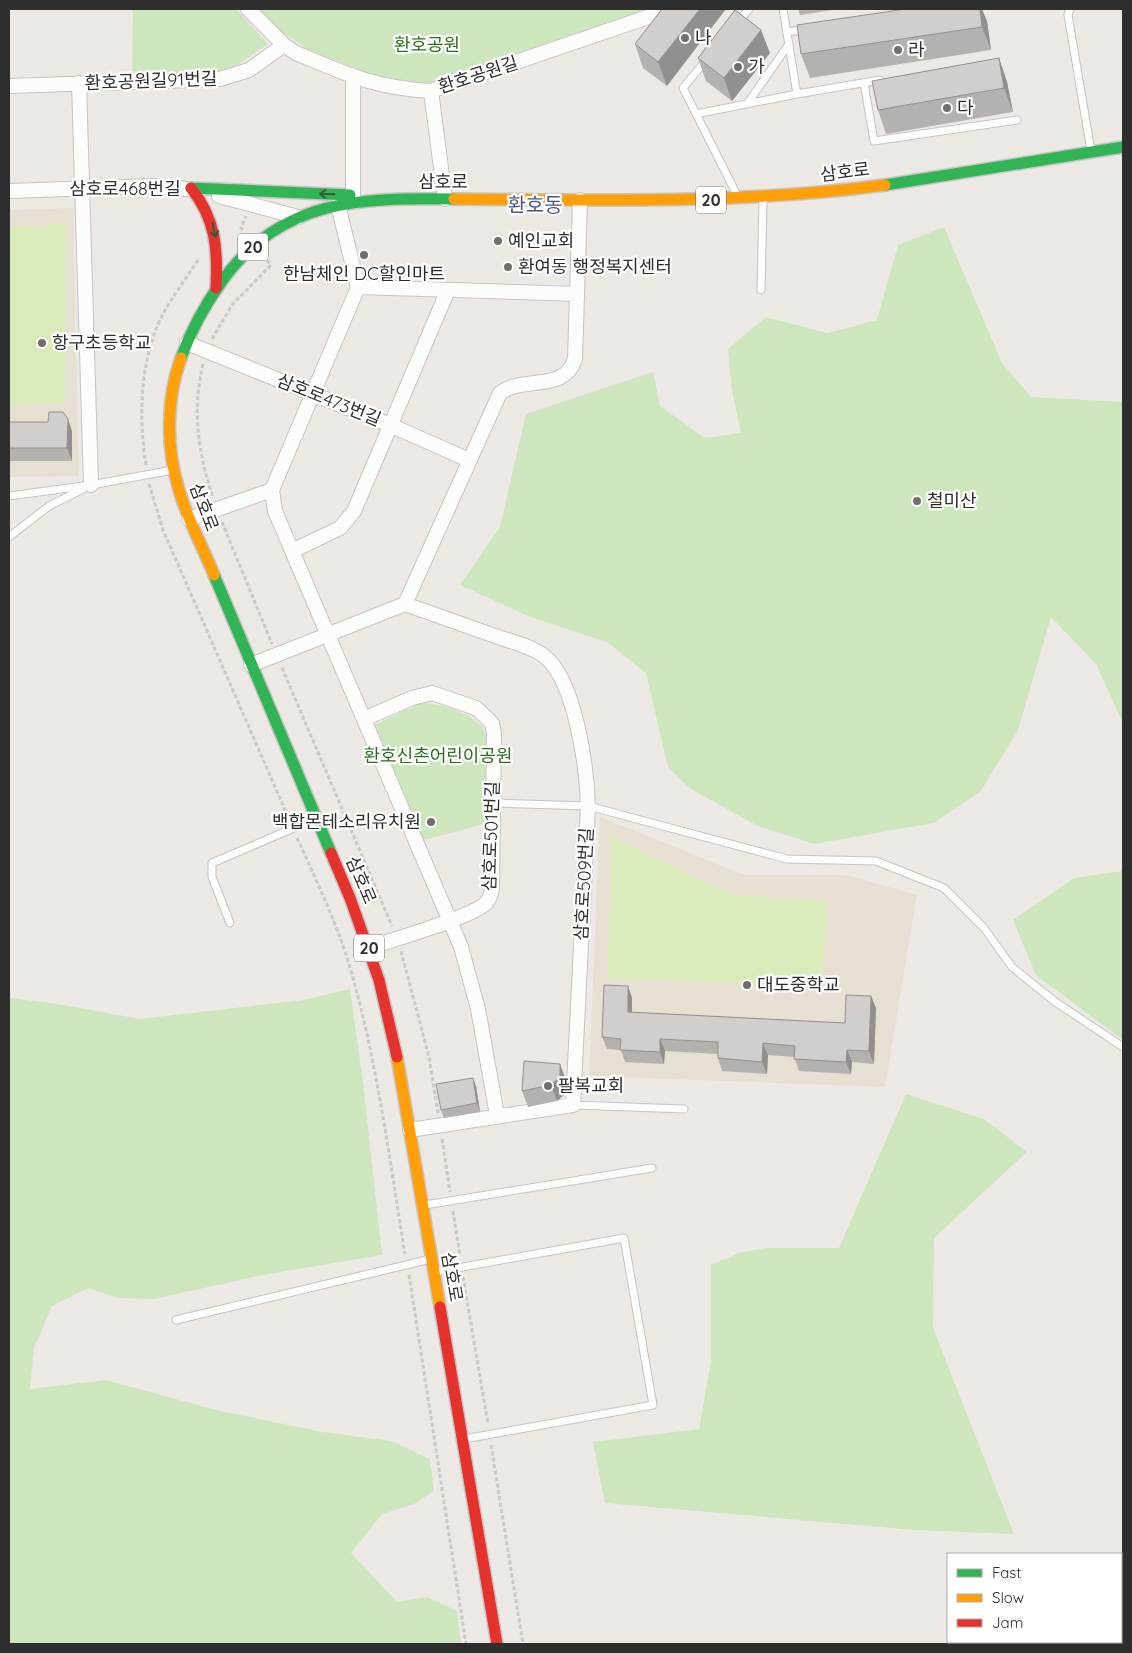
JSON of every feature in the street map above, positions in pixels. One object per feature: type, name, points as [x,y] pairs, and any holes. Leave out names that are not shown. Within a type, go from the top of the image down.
[{"type":"main road","name":"삼호로","points":[[498,1644],[410,1130],[390,1025],[369,948],[350,898],[189,519],[173,470],[169,440],[169,411],[173,384],[187,343],[216,288],[232,268],[260,241],[276,228],[298,217],[338,205],[398,199],[763,198],[876,186],[1123,147]]},
{"type":"main road","points":[[190,188],[445,199]]},
{"type":"main road","points":[[190,188],[204,203],[212,218],[217,253],[216,288]]},
{"type":"street","name":"환호공원길","points":[[248,9],[284,45],[296,53],[353,78],[397,88],[431,91],[648,18],[662,9]]},
{"type":"street","name":"환호공원길91번길","points":[[9,86],[220,79],[249,70],[284,45]]},
{"type":"street","points":[[353,78],[353,195]]},
{"type":"street","points":[[78,84],[90,485]]},
{"type":"street","points":[[431,91],[445,199]]},
{"type":"street","name":"삼호로468번길","points":[[9,191],[153,186],[190,188],[298,217]]},
{"type":"street","points":[[251,665],[405,604],[500,393],[517,385],[558,379],[567,375],[572,369],[575,359],[580,200]]},
{"type":"street","points":[[338,205],[358,287],[311,392],[272,490],[275,511],[451,920],[467,964],[478,1009],[497,1116]]},
{"type":"street","points":[[358,287],[577,294]]},
{"type":"street","points":[[292,550],[328,535],[347,521],[354,511],[448,290]]},
{"type":"street","name":"삼호로473번길","points":[[187,343],[311,392],[469,460]]},
{"type":"street","points":[[189,519],[272,490]]},
{"type":"street","name":"삼호로509번길","points":[[405,604],[530,648],[552,663],[565,686],[572,708],[584,766],[588,806],[573,1105]]},
{"type":"street","name":"삼호로501번길","points":[[364,719],[412,698],[432,693],[476,708],[492,723],[494,733],[492,889],[490,898],[480,908],[451,920],[369,948]]},
{"type":"street","points":[[410,1130],[573,1105]]},
{"type":"lane","points":[[731,30],[749,9]]},
{"type":"lane","points":[[783,9],[797,94]]},
{"type":"lane","points":[[1070,9],[1068,15],[1091,152]]},
{"type":"lane","points":[[787,32],[816,28]]},
{"type":"lane","points":[[747,104],[789,44]]},
{"type":"lane","points":[[713,52],[683,88],[739,199]]},
{"type":"lane","points":[[696,114],[797,94],[893,78]]},
{"type":"lane","points":[[864,83],[874,141],[1017,120]]},
{"type":"lane","points":[[761,290],[763,198]]},
{"type":"lane","points":[[9,496],[90,485],[173,470]]},
{"type":"lane","points":[[9,537],[49,506],[90,485]]},
{"type":"lane","points":[[494,803],[588,806],[787,859],[876,861],[944,888],[984,928],[1012,968],[1054,1001],[1123,1046]]},
{"type":"lane","points":[[230,923],[212,876],[212,863],[315,819]]},
{"type":"lane","points":[[573,1105],[684,1109]]},
{"type":"lane","points":[[422,1205],[652,1168]]},
{"type":"lane","points":[[434,1273],[624,1238],[654,1405],[464,1439]]},
{"type":"lane","points":[[176,1320],[431,1259]]},
{"type":"shaded area","name":"항구초등학교","points":[[73,208],[79,476],[9,477],[9,210]]},
{"type":"shaded area","name":"대도중학교","points":[[600,817],[744,875],[847,875],[917,895],[885,1087],[589,1076]]},
{"type":"green space","points":[[133,9],[236,9],[268,44],[239,64],[225,70],[132,74]]},
{"type":"green space","name":"환호공원","points":[[259,9],[649,9],[438,82],[410,83],[381,78],[311,51],[283,33]]},
{"type":"green space","points":[[66,224],[65,403],[9,406],[9,227]]},
{"type":"green space","points":[[944,227],[1002,363],[1031,397],[1123,402],[1123,723],[1096,664],[1051,617],[1018,730],[981,791],[934,823],[814,844],[758,826],[689,788],[668,767],[646,673],[607,642],[530,617],[460,585],[500,527],[526,414],[653,372],[660,406],[705,438],[741,433],[732,390],[728,349],[766,317],[827,333],[877,320],[898,245]]},
{"type":"green space","name":"환호신촌어린이공원","points":[[421,703],[439,705],[468,715],[482,727],[486,735],[485,824],[423,840],[374,725]]},
{"type":"green space","points":[[611,837],[732,895],[827,901],[822,987],[608,978]]},
{"type":"green space","points":[[1123,871],[1123,1040],[1036,975],[1013,920],[1074,878]]},
{"type":"green space","points":[[350,989],[363,1082],[382,1255],[258,1276],[154,1299],[117,1298],[88,1288],[52,1306],[34,1348],[30,1389],[106,1380],[220,1411],[323,1432],[391,1441],[430,1459],[434,1491],[414,1504],[382,1514],[351,1553],[397,1602],[427,1597],[457,1611],[461,1644],[9,1644],[9,998],[58,1004],[140,1019],[304,1000]]},
{"type":"green space","points":[[906,1094],[984,1119],[1027,1152],[934,1238],[933,1328],[1014,1534],[915,1530],[605,1503],[593,1442],[699,1429],[711,1361],[711,1265],[742,1252],[766,1248],[839,1248]]},
{"type":"building","points":[[662,9],[700,9],[658,62],[635,44]]},
{"type":"building","points":[[906,9],[980,9],[982,27],[801,54],[797,25]]},
{"type":"building","points":[[735,10],[761,30],[724,78],[698,58]]},
{"type":"building","points":[[999,58],[1004,88],[878,110],[872,81]]},
{"type":"building","points":[[49,412],[63,412],[68,419],[67,448],[9,448],[9,422],[48,422]]},
{"type":"building","points":[[604,985],[628,986],[628,1012],[845,1023],[846,995],[871,996],[869,1051],[847,1050],[846,1062],[794,1059],[795,1046],[763,1043],[762,1062],[718,1058],[718,1042],[660,1039],[660,1052],[620,1050],[621,1039],[602,1037]]},
{"type":"building","points":[[524,1061],[560,1064],[560,1077],[551,1085],[522,1091]]},
{"type":"building","points":[[473,1078],[477,1103],[441,1110],[436,1084]]},
{"type":"traffic: fast","points":[[885,185],[1123,147]]},
{"type":"traffic: fast","points":[[191,188],[350,195]]},
{"type":"traffic: fast","points":[[181,358],[199,318],[222,281],[245,254],[270,233],[297,218],[325,208],[387,200],[454,199]]},
{"type":"traffic: fast","points":[[214,575],[331,853]]},
{"type":"traffic: slow","points":[[454,199],[670,200],[778,195],[885,185]]},
{"type":"traffic: slow","points":[[181,358],[170,407],[172,457],[182,501],[214,575]]},
{"type":"traffic: slow","points":[[397,1057],[440,1307]]},
{"type":"traffic: jam","points":[[191,188],[206,211],[214,235],[216,248],[216,288]]},
{"type":"traffic: jam","points":[[331,853],[350,898],[379,980],[397,1057]]},
{"type":"traffic: jam","points":[[440,1307],[497,1644]]},
{"type":"place","name":"나","points":[[685,38]]},
{"type":"place","name":"라","points":[[898,50]]},
{"type":"place","name":"가","points":[[738,67]]},
{"type":"place","name":"다","points":[[947,108]]},
{"type":"place","name":"예인교회","points":[[498,241]]},
{"type":"place","name":"한남체인 DC할인마트","points":[[364,255]]},
{"type":"place","name":"환여동 행정복지센터","points":[[508,267]]},
{"type":"place","name":"항구초등학교","points":[[42,343]]},
{"type":"place","name":"철미산","points":[[917,501]]},
{"type":"place","name":"백합몬테소리유치원","points":[[431,822]]},
{"type":"place","name":"대도중학교","points":[[747,985]]},
{"type":"place","name":"팔복교회","points":[[548,1086]]},
{"type":"district","name":"환호동","points":[[535,205]]}]
